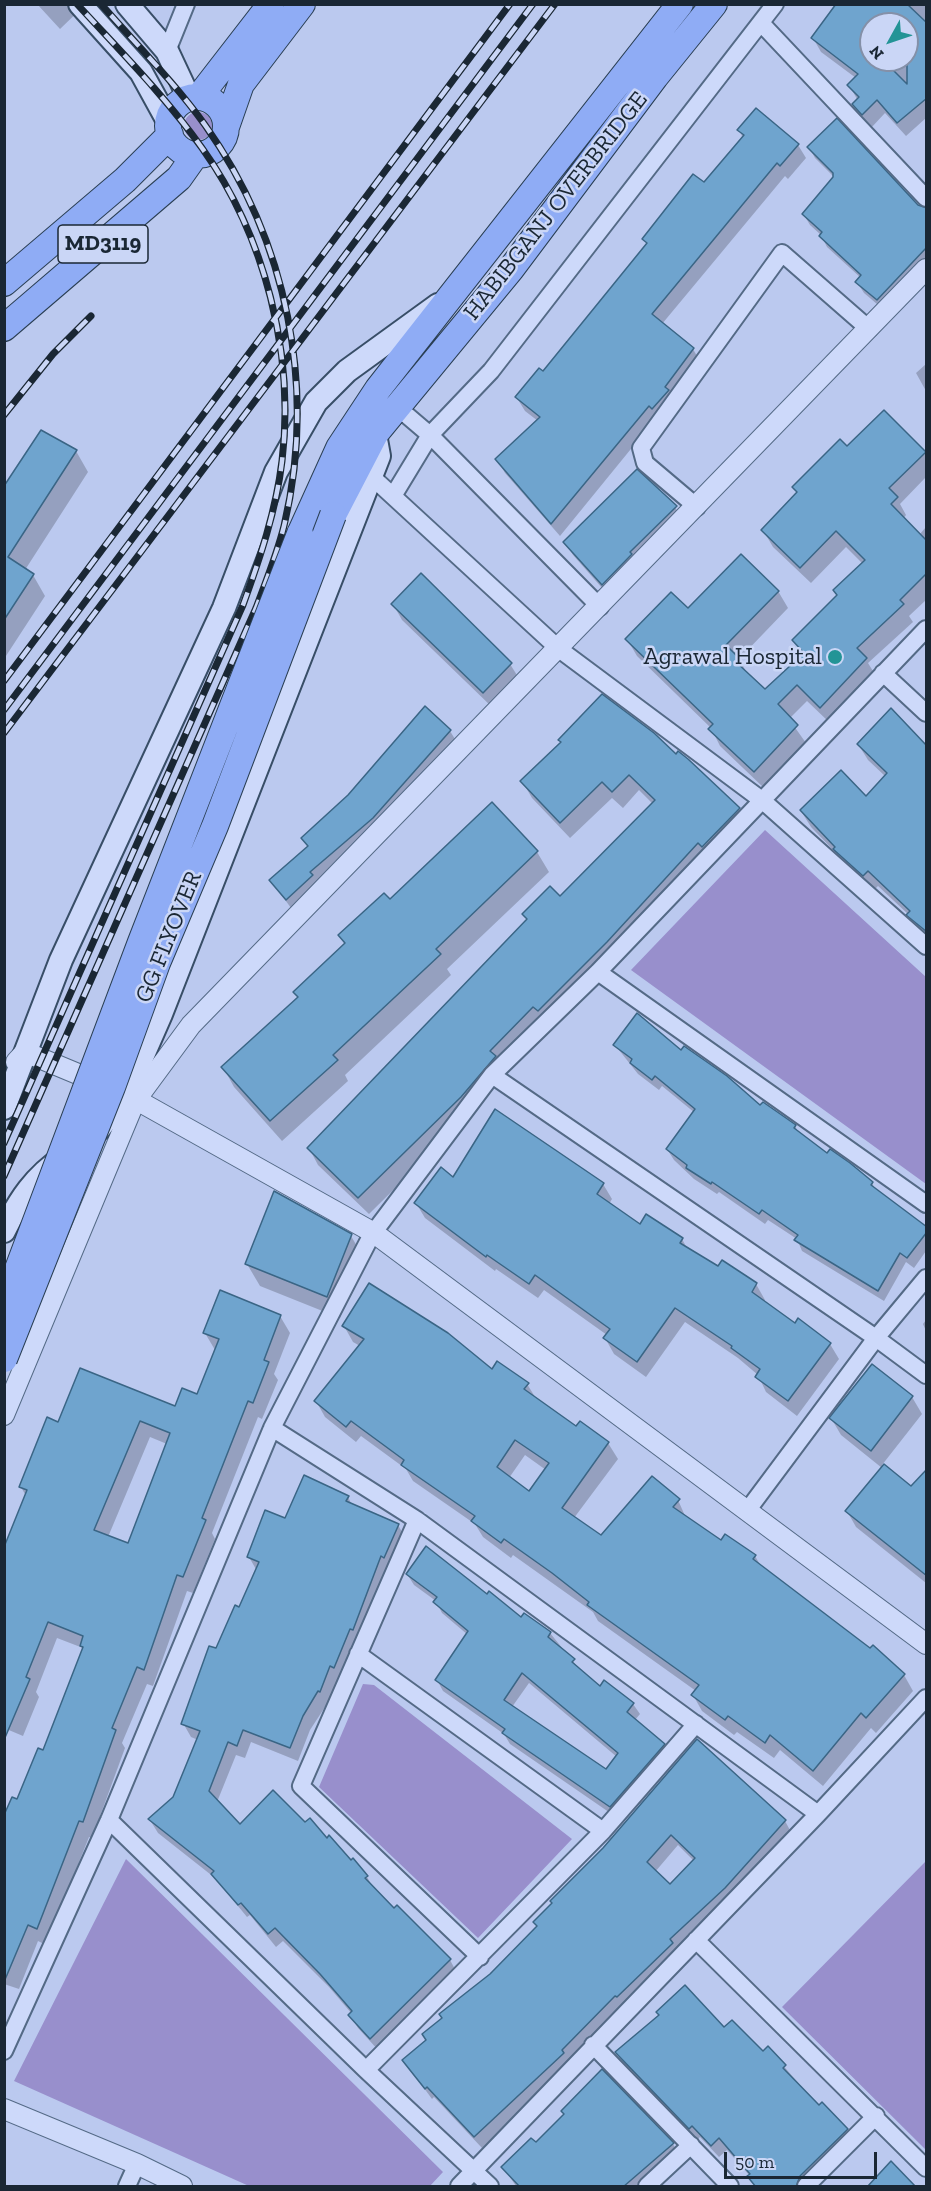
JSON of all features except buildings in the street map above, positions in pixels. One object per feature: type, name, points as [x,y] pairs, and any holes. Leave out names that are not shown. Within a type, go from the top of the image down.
[{"type":"main road","points":[[80,4],[141,72],[180,148],[196,154],[213,150],[220,144],[241,84],[302,4]]},
{"type":"main road","points":[[127,4],[167,51],[194,98],[215,103],[221,110],[226,127]]},
{"type":"main road","points":[[170,129],[174,108],[194,98],[271,4]]},
{"type":"main road","name":"HABIBGANJ OVERBRIDGE","points":[[300,534],[339,448],[394,367],[680,4]]},
{"type":"main road","name":"HABIBGANJ OVERBRIDGE","points":[[375,434],[511,269],[655,77],[714,4]]},
{"type":"main road","name":"MD3119","points":[[4,284],[125,180],[170,129]]},
{"type":"main road","name":"MD3119","points":[[4,328],[180,178],[196,154]]},
{"type":"main road","points":[[4,1108],[61,960],[224,608],[276,472],[316,402],[347,372],[447,299]]},
{"type":"main road","points":[[4,1231],[18,1202],[37,1178],[104,1125],[131,1097],[161,1014],[379,456],[375,434]]},
{"type":"main road","name":"GG FLYOVER","points":[[4,1359],[112,1087],[157,963],[215,826],[333,515],[375,434]]},
{"type":"main road","name":"GG FLYOVER","points":[[4,1306],[141,942],[300,534]]},
{"type":"street","points":[[167,51],[186,4]]},
{"type":"street","points":[[393,496],[430,435],[491,371],[775,4]]},
{"type":"street","points":[[761,23],[927,198]]},
{"type":"street","points":[[696,507],[645,463],[641,448],[782,253],[869,329]]},
{"type":"street","points":[[4,1415],[131,1097],[191,1025],[927,269]]},
{"type":"street","points":[[396,406],[430,435],[600,607]]},
{"type":"street","points":[[371,476],[559,649],[763,801],[927,946]]},
{"type":"street","points":[[4,2051],[109,1820],[272,1428],[374,1233],[492,1075],[598,972],[927,629]]},
{"type":"street","points":[[883,673],[927,712]]},
{"type":"street","points":[[598,972],[927,1204]]},
{"type":"street","points":[[4,1075],[25,1052],[131,1097],[374,1233],[927,1644]]},
{"type":"street","points":[[492,1075],[927,1375]]},
{"type":"street","points":[[747,1510],[876,1338],[927,1278]]},
{"type":"street","points":[[272,1428],[417,1520],[818,1814]]},
{"type":"street","points":[[417,1520],[301,1786],[480,1958]]},
{"type":"street","points":[[358,1654],[603,1831]]},
{"type":"street","points":[[459,2187],[927,1698]]},
{"type":"street","points":[[366,2070],[480,1958],[603,1831],[696,1724]]},
{"type":"street","points":[[109,1820],[490,2187]]},
{"type":"street","points":[[696,1940],[927,2168]]},
{"type":"street","points":[[593,2045],[730,2187]]},
{"type":"street","points":[[4,2109],[137,2164],[182,2187]]},
{"type":"street","points":[[806,2187],[876,2116]]},
{"type":"street","points":[[647,2187],[691,2145]]},
{"type":"street","points":[[127,2187],[137,2164]]},
{"type":"shaded area","points":[[198,112],[208,116],[212,126],[208,136],[198,140],[188,136],[184,126],[188,116]]},
{"type":"shaded area","points":[[765,830],[926,977],[926,1184],[631,970]]},
{"type":"shaded area","points":[[363,1684],[374,1685],[572,1839],[478,1938],[319,1787]]},
{"type":"shaded area","points":[[126,1859],[443,2172],[430,2186],[249,2186],[14,2081]]},
{"type":"shaded area","points":[[926,1861],[926,2150],[782,2007]]},
{"type":"railway","points":[[4,1143],[243,605],[272,516],[282,461],[285,420],[284,379],[279,338],[258,257],[243,219],[224,182],[188,129],[142,74],[77,4]]},
{"type":"railway","points":[[4,1176],[256,608],[284,526],[293,474],[297,421],[295,369],[288,317],[275,266],[257,217],[233,170],[205,125],[168,78],[101,4]]},
{"type":"railway","points":[[4,681],[510,4]]},
{"type":"railway","points":[[4,710],[533,4]]},
{"type":"railway","points":[[4,733],[555,4]]},
{"type":"railway","points":[[4,415],[53,354],[91,316]]},
{"type":"place","name":"Agrawal Hospital","points":[[835,657]]}]
